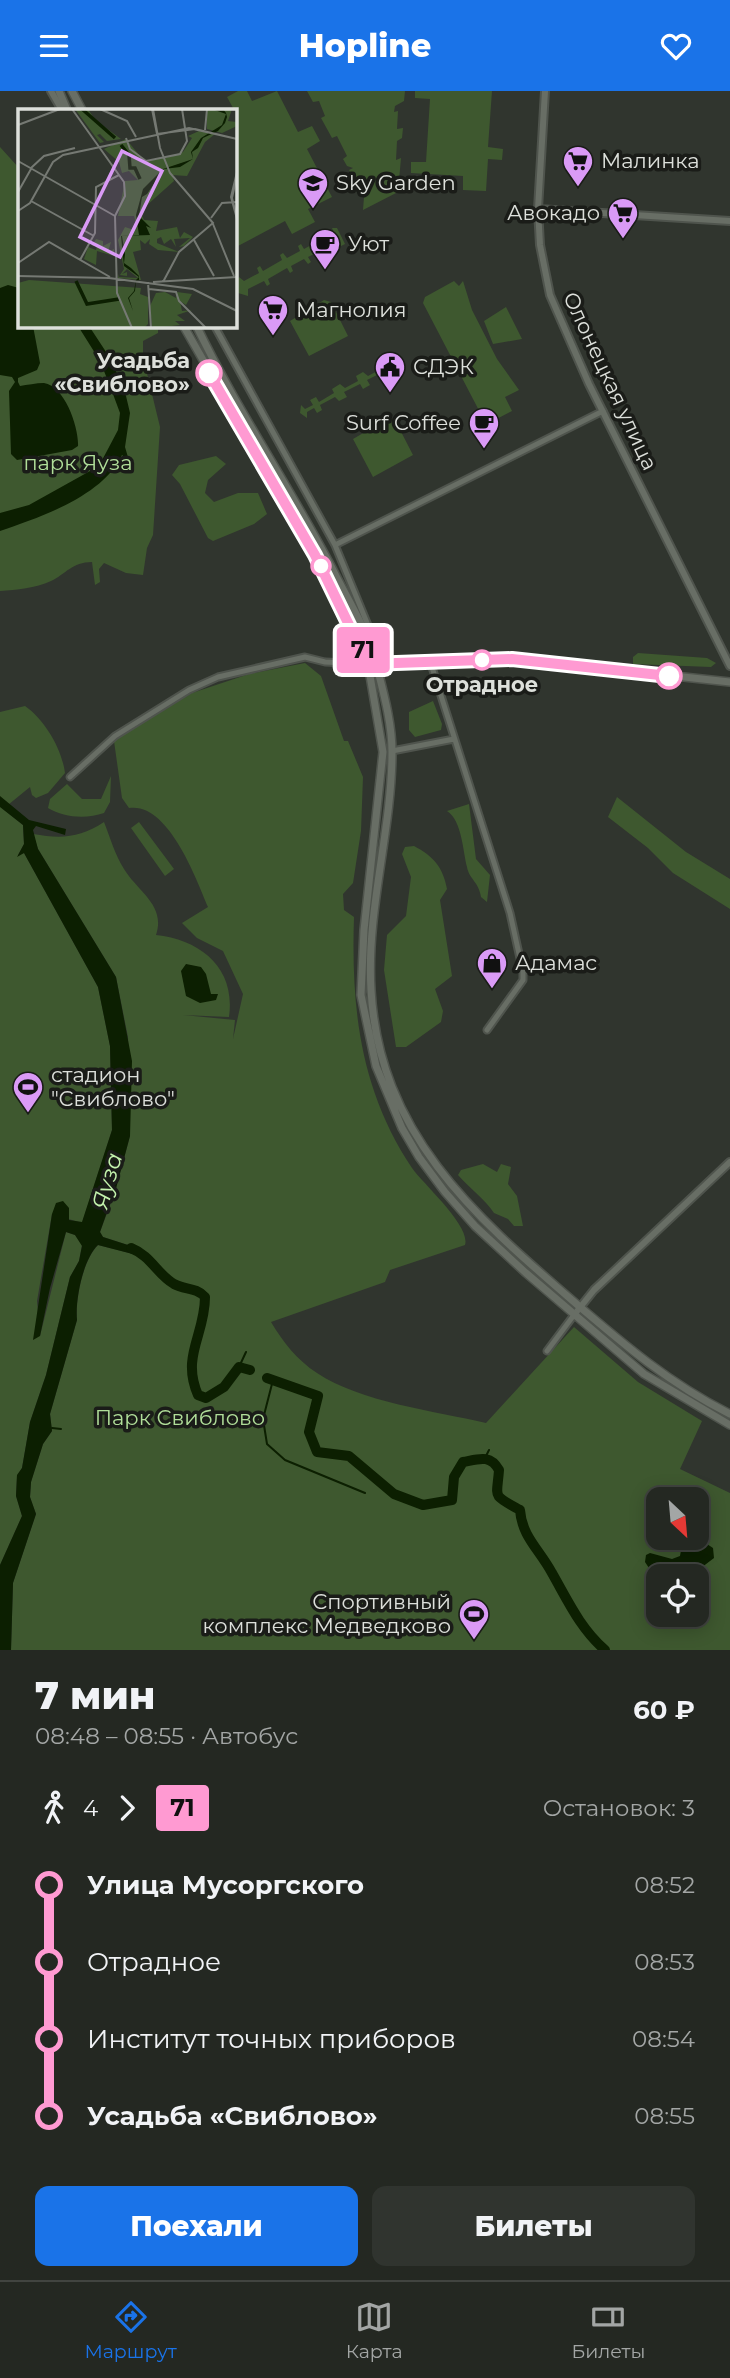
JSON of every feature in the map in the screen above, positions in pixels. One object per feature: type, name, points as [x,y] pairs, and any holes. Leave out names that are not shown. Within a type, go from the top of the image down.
[{"type":"main road","points":[[59,91],[68,109]]},
{"type":"main road","points":[[72,91],[81,109]]},
{"type":"main road","points":[[184,327],[315,555],[372,664],[392,751],[373,930],[371,989],[384,1063],[409,1124],[452,1187],[481,1220],[650,1366],[730,1414]]},
{"type":"main road","points":[[197,327],[323,550],[373,651],[372,664],[383,751],[360,977],[376,1066],[402,1128],[445,1192],[475,1226],[650,1378],[730,1425]]},
{"type":"main road","points":[[372,664],[527,660],[730,682]]},
{"type":"street","points":[[51,91],[61,109]]},
{"type":"street","name":"Олонецкая улица","points":[[545,91],[538,209],[540,245],[551,299],[603,411],[730,666]]},
{"type":"street","points":[[538,209],[730,221]]},
{"type":"street","points":[[215,327],[335,545],[372,635],[373,651]]},
{"type":"street","points":[[335,545],[603,411]]},
{"type":"street","points":[[70,777],[116,736],[189,690],[218,677],[305,657],[325,663],[372,664]]},
{"type":"street","points":[[430,661],[510,913],[523,972],[523,981],[487,1030]]},
{"type":"street","points":[[392,751],[454,739]]},
{"type":"street","points":[[547,1351],[594,1290],[730,1162]]},
{"type":"green space","points":[[238,91],[247,91],[252,101],[277,91],[298,132],[312,126],[320,141],[307,149],[332,197],[308,209],[315,222],[292,234],[285,221],[238,246],[237,115],[227,97]]},
{"type":"green space","points":[[307,91],[405,91],[404,101],[395,106],[394,112],[398,111],[397,129],[403,128],[402,138],[397,141],[396,160],[401,158],[398,192],[363,210],[364,197],[349,170],[353,168],[347,166],[343,159],[347,156],[337,136],[332,138],[321,118],[325,116],[319,101],[313,102]]},
{"type":"green space","points":[[415,91],[492,91],[488,147],[503,149],[502,160],[488,159],[486,191],[463,190],[463,176],[411,173],[411,162],[426,162],[430,99],[415,98]]},
{"type":"green space","name":"парк Яуза","points":[[0,147],[18,167],[18,327],[155,327],[158,333],[143,341],[143,357],[160,427],[153,535],[147,548],[143,575],[126,573],[104,563],[99,569],[100,582],[95,585],[92,562],[74,566],[45,583],[0,591]]},
{"type":"green space","points":[[332,228],[337,228],[345,244],[341,246],[335,237],[327,241],[332,251],[325,255],[320,251],[308,257],[311,262],[308,264],[304,259],[291,266],[293,271],[290,273],[287,268],[268,279],[270,284],[267,286],[264,281],[248,289],[248,296],[238,293],[236,282],[239,277],[244,281],[259,273],[257,268],[260,266],[263,271],[282,260],[280,255],[283,253],[287,258],[300,251],[298,246],[301,244],[304,249],[322,239],[319,234],[322,233],[325,238],[334,233]]},
{"type":"green space","points":[[454,281],[459,286],[463,281],[472,310],[497,359],[519,390],[505,397],[512,411],[489,423],[485,422],[423,303],[425,297]]},
{"type":"green space","points":[[324,300],[331,302],[348,336],[309,356],[290,321]]},
{"type":"green space","points":[[506,307],[522,339],[493,344],[484,321]]},
{"type":"green space","points":[[379,364],[389,367],[389,375],[386,377],[383,372],[367,380],[370,385],[363,389],[360,384],[344,392],[347,397],[339,401],[335,397],[320,405],[322,410],[317,413],[314,408],[307,412],[307,418],[300,413],[301,405],[305,409],[313,405],[310,400],[316,397],[319,402],[334,393],[332,389],[340,384],[345,388],[358,381],[356,376],[363,372],[368,376],[381,369]]},
{"type":"green space","points":[[389,418],[395,420],[413,455],[373,477],[353,439]]},
{"type":"green space","points":[[216,456],[226,464],[208,480],[205,493],[214,502],[238,493],[258,493],[267,514],[254,524],[213,541],[208,538],[180,484],[172,475],[179,465]]},
{"type":"green space","points":[[638,653],[707,658],[716,663],[711,667],[633,664],[633,657]]},
{"type":"green space","name":"Парк Свиблово","points":[[305,663],[321,676],[344,741],[348,741],[363,777],[361,831],[353,883],[343,894],[344,910],[354,917],[354,984],[362,1047],[370,1078],[394,1139],[412,1168],[454,1217],[465,1237],[465,1245],[390,1270],[385,1282],[271,1322],[297,1356],[317,1373],[335,1383],[398,1404],[486,1423],[574,1327],[638,1382],[702,1421],[680,1469],[730,1493],[730,1650],[11,1650],[13,1583],[36,1514],[30,1497],[31,1482],[43,1444],[52,1431],[50,1414],[77,1320],[84,1270],[98,1245],[145,1257],[131,1246],[103,1237],[100,1232],[115,1192],[130,1136],[128,1037],[116,977],[38,849],[33,834],[70,836],[104,822],[121,864],[154,907],[158,924],[156,935],[187,943],[201,950],[221,971],[227,984],[229,1017],[183,1015],[235,1020],[233,1039],[243,994],[223,951],[197,938],[182,923],[208,907],[188,861],[168,829],[143,809],[129,808],[122,798],[114,741],[192,693],[249,674]]},
{"type":"green space","points":[[433,701],[442,724],[441,730],[415,737],[409,730],[409,712]]},
{"type":"green space","points":[[25,706],[51,736],[65,773],[48,793],[36,798],[30,787],[3,809],[23,825],[24,844],[18,855],[24,853],[98,987],[110,1046],[112,1130],[82,1223],[52,1214],[37,1301],[40,1336],[66,1232],[75,1235],[82,1245],[79,1261],[70,1277],[46,1375],[30,1422],[22,1468],[17,1476],[16,1496],[22,1516],[0,1565],[0,712]]},
{"type":"green space","points":[[111,776],[110,802],[104,813],[76,817],[48,808],[50,799],[67,784],[82,799],[101,799]]},
{"type":"green space","points":[[617,797],[686,852],[730,879],[730,909],[673,873],[648,848],[608,817]]},
{"type":"green space","points":[[469,804],[476,859],[490,875],[487,902],[481,897],[468,871],[459,829],[447,811]]},
{"type":"green space","points":[[139,822],[174,869],[165,876],[131,828]]},
{"type":"green space","points":[[414,846],[427,854],[443,874],[447,889],[440,900],[452,976],[435,989],[443,1011],[441,1022],[406,1047],[396,1047],[384,970],[387,935],[406,916],[411,877],[402,854],[405,847]]},
{"type":"green space","points":[[483,1164],[497,1172],[501,1164],[511,1167],[508,1184],[517,1196],[523,1226],[514,1226],[508,1219],[494,1213],[458,1175],[461,1170]]},
{"type":"water","points":[[8,285],[18,288],[18,327],[33,327],[40,363],[37,370],[18,378],[18,382],[20,386],[44,383],[58,392],[69,409],[76,429],[78,446],[72,450],[17,460],[11,454],[9,391],[15,382],[12,377],[0,375],[0,288]]},
{"type":"water","points":[[79,327],[90,327],[112,361],[126,396],[130,413],[125,447],[132,471],[129,471],[128,460],[122,455],[101,482],[86,493],[52,512],[0,531],[0,513],[29,505],[99,466],[118,430],[120,413],[100,361]]},
{"type":"water","name":"Яуза","points":[[0,796],[29,820],[66,829],[65,835],[36,826],[33,830],[38,849],[116,977],[132,1061],[130,1136],[115,1192],[118,1196],[112,1198],[100,1232],[103,1237],[131,1246],[148,1258],[98,1245],[84,1270],[77,1302],[77,1320],[50,1414],[52,1431],[43,1444],[31,1482],[30,1497],[36,1514],[13,1583],[11,1650],[0,1650],[0,1565],[22,1516],[16,1496],[17,1475],[22,1468],[30,1422],[46,1375],[70,1277],[79,1261],[82,1246],[75,1235],[66,1232],[40,1336],[33,1340],[52,1214],[56,1203],[63,1201],[69,1208],[69,1220],[82,1222],[112,1130],[110,1046],[98,987],[24,853],[17,857],[24,844],[23,825],[0,807]]},
{"type":"water","points":[[186,964],[201,967],[206,974],[211,994],[218,994],[216,1000],[200,1003],[186,996],[181,971]]},
{"type":"water","points":[[709,1545],[713,1548],[714,1558],[706,1564],[645,1562],[646,1555],[650,1553],[672,1559],[680,1556],[681,1551],[709,1551]]},
{"type":"waterway","points":[[131,1248],[144,1256],[174,1284],[205,1297],[192,1369],[198,1395],[206,1398],[224,1387],[239,1367],[250,1370]]},
{"type":"waterway","points":[[239,1367],[246,1352]]},
{"type":"waterway","points":[[267,1378],[318,1396],[309,1432],[317,1452],[349,1456],[394,1494],[423,1505],[452,1500],[454,1477],[463,1462],[484,1459],[496,1465],[499,1470],[498,1495],[520,1510],[528,1536],[575,1614],[588,1633],[605,1650]]},
{"type":"waterway","points":[[273,1380],[263,1419],[267,1444],[285,1460],[365,1493]]},
{"type":"waterway","points":[[52,1428],[61,1429]]},
{"type":"waterway","points":[[485,1458],[489,1450]]},
{"type":"bus line","name":"71","points":[[209,373],[315,555],[368,664],[512,659],[669,676]]},
{"type":"place","name":"Малинка","points":[[578,188]]},
{"type":"place","name":"Sky Garden","points":[[313,210]]},
{"type":"place","name":"Авокадо","points":[[623,240]]},
{"type":"place","name":"Уют","points":[[325,271]]},
{"type":"place","name":"Магнолия","points":[[273,337]]},
{"type":"place","name":"Усадьба «Свиблово»","points":[[209,373]]},
{"type":"place","name":"СДЭК","points":[[390,394]]},
{"type":"place","name":"Surf Coffee","points":[[484,450]]},
{"type":"place","name":"Отрадное","points":[[482,660]]},
{"type":"place","name":"Адамас","points":[[492,990]]},
{"type":"place","name":"стадион \"Свиблово\"","points":[[28,1114]]},
{"type":"place","name":"Спортивный комплекс Медведково","points":[[474,1641]]}]
